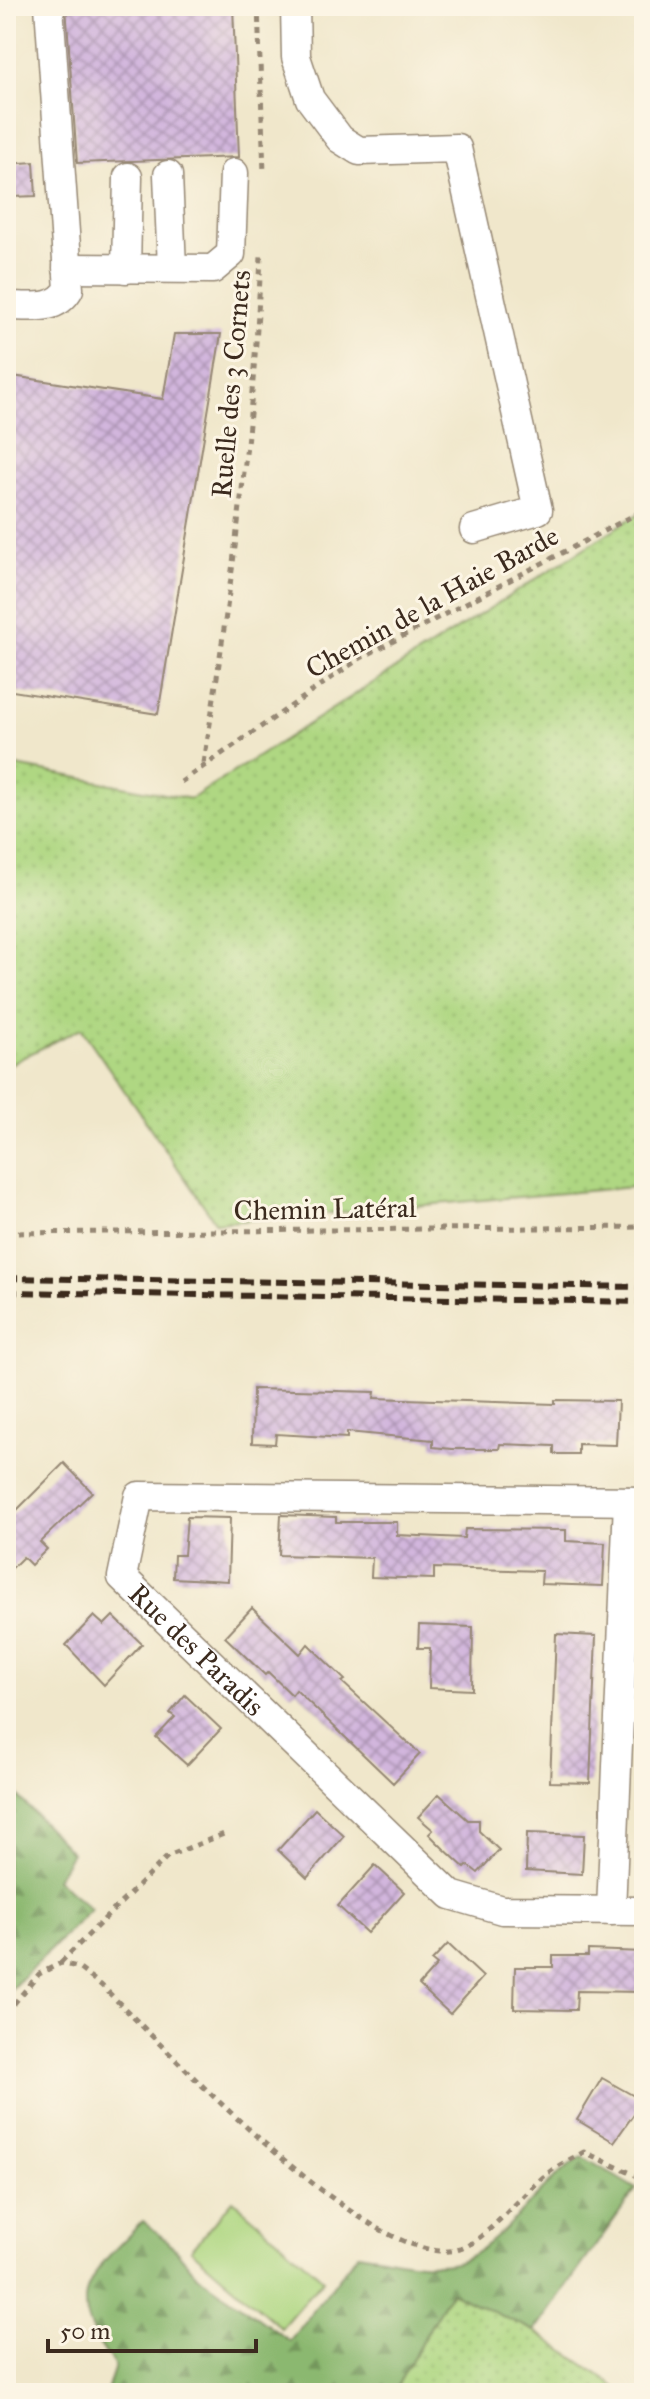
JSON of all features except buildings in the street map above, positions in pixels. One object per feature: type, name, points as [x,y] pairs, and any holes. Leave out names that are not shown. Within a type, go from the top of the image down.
[{"type":"street","points":[[6,306],[45,306],[63,298],[69,289],[49,6]]},
{"type":"street","points":[[295,6],[296,57],[310,99],[340,139],[359,151],[457,148],[538,510],[474,529]]},
{"type":"street","points":[[67,268],[213,269],[231,254],[234,173]]},
{"type":"street","points":[[168,175],[172,268]]},
{"type":"street","points":[[126,269],[128,177]]},
{"type":"street","name":"Rue des Paradis","points":[[636,1501],[139,1496],[122,1577],[451,1895],[502,1910],[644,1911]]},
{"type":"street","points":[[611,1911],[636,1501]]},
{"type":"path","points":[[258,6],[264,177]]},
{"type":"path","name":"Ruelle des 3 Cornets","points":[[204,763],[257,371],[261,251]]},
{"type":"path","name":"Chemin de la Haie Barde","points":[[181,782],[204,763],[359,659],[644,510]]},
{"type":"path","name":"Chemin Latéral","points":[[6,1233],[644,1227]]},
{"type":"path","points":[[6,2013],[39,1974],[61,1963],[168,1856],[224,1834]]},
{"type":"path","points":[[61,1963],[77,1967],[101,1985],[291,2167],[336,2201],[411,2246],[437,2251],[461,2249],[549,2172],[584,2152],[644,2179]]},
{"type":"green space","points":[[644,510],[644,1186],[216,1223],[81,1028],[6,1066],[6,764],[191,799]]},
{"type":"green space","points":[[6,1784],[72,1853],[56,1879],[91,1909],[6,1994]]},
{"type":"green space","points":[[583,2157],[636,2189],[535,2331],[450,2292],[393,2393],[106,2393],[115,2366],[88,2321],[85,2303],[88,2288],[108,2257],[143,2221],[168,2241],[197,2275],[290,2341],[358,2253],[428,2264],[467,2258],[500,2233],[566,2168]]},
{"type":"green space","points":[[233,2200],[323,2279],[281,2328],[191,2250]]},
{"type":"green space","points":[[450,2292],[535,2331],[625,2393],[393,2393]]},
{"type":"railway","points":[[6,1278],[644,1287]]},
{"type":"railway","points":[[6,1292],[644,1302]]}]
